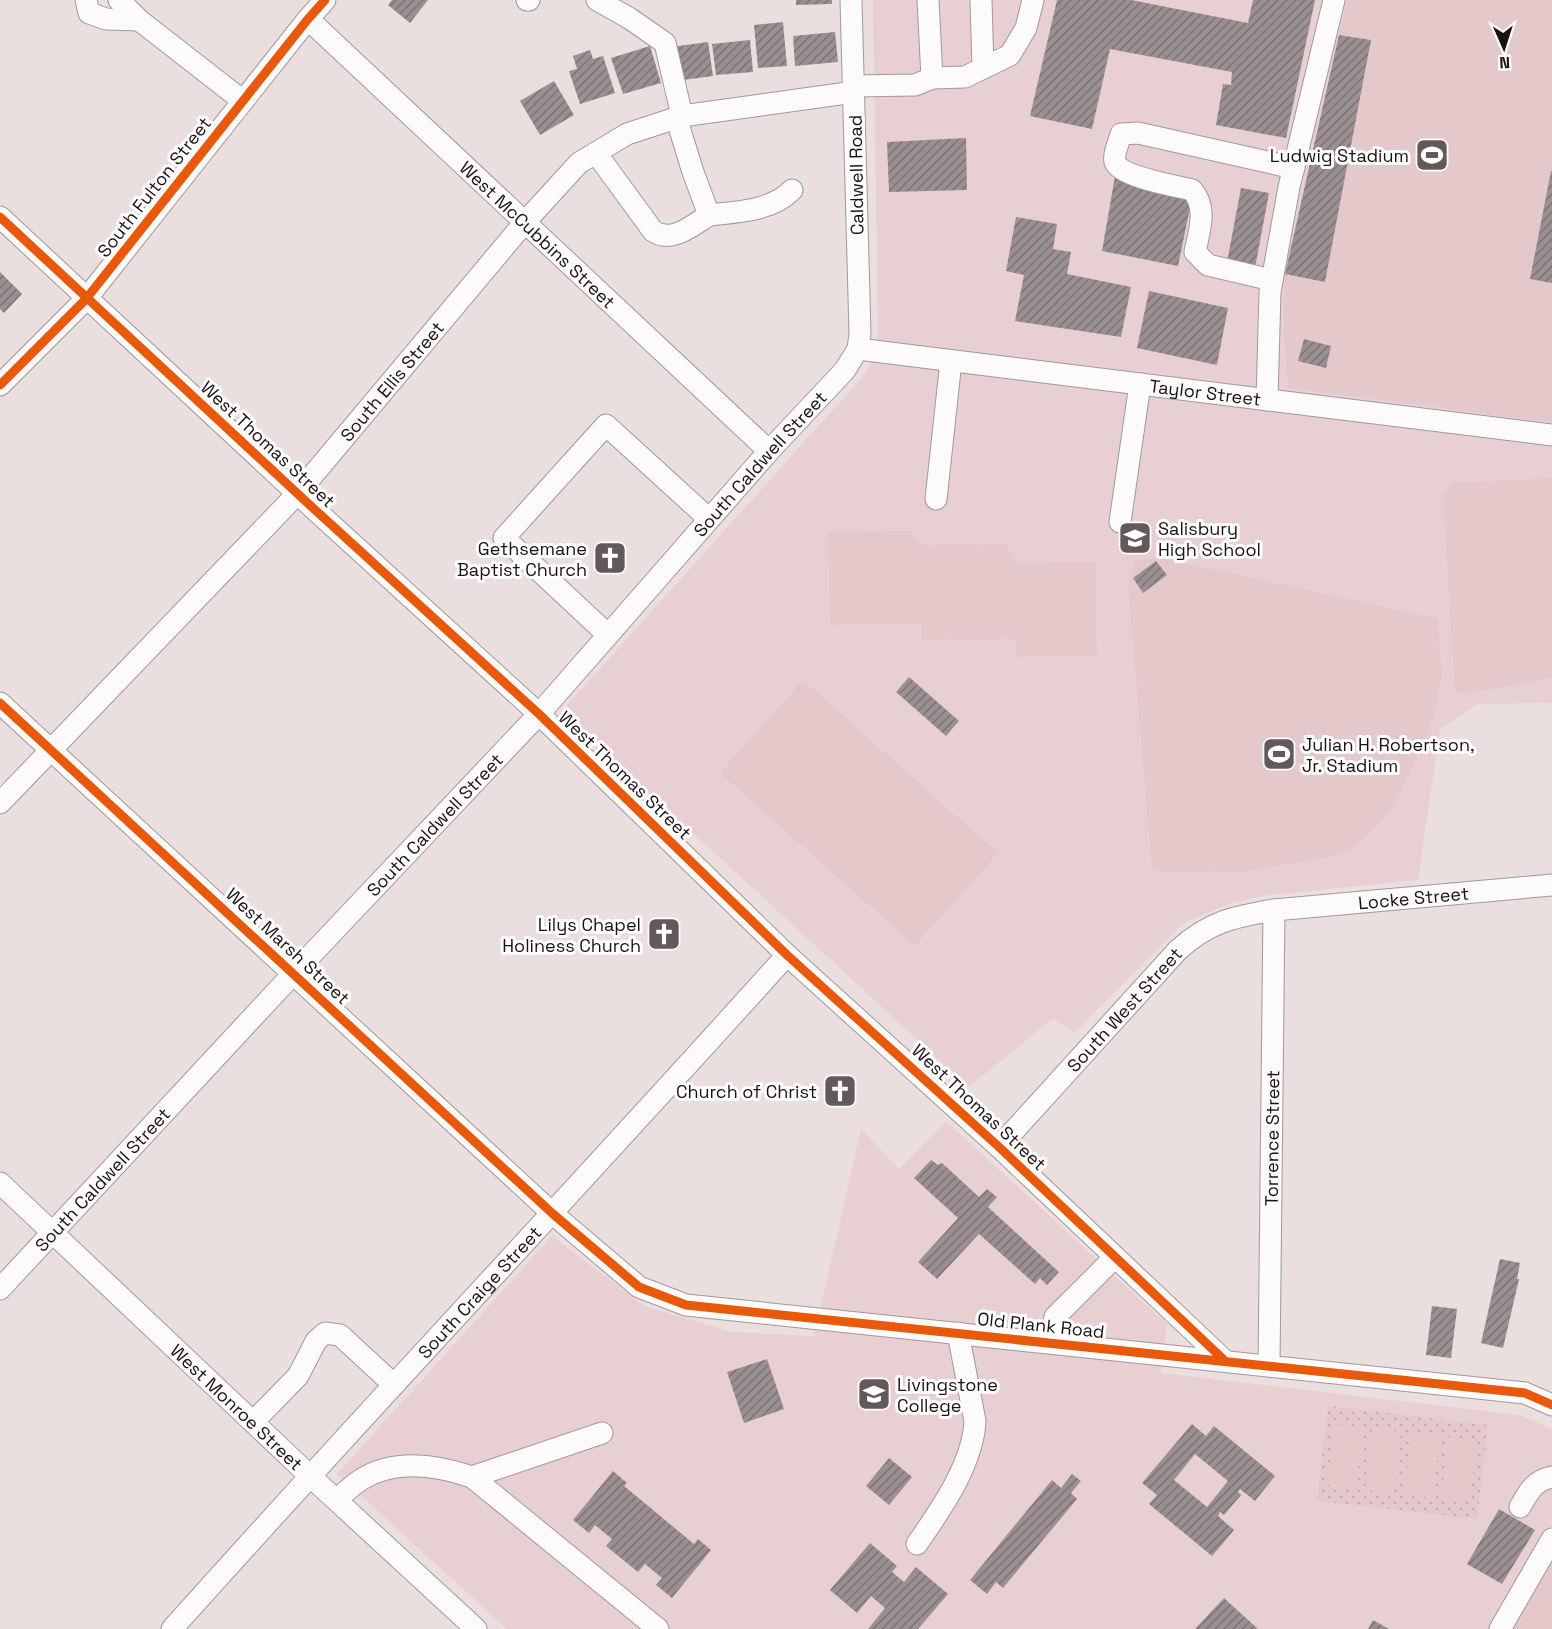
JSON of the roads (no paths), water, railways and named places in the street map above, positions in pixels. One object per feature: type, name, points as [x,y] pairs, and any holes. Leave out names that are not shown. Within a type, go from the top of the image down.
[{"type":"street","points":[[87,0],[89,13],[106,20],[138,20]]},
{"type":"street","points":[[119,0],[138,20],[243,101]]},
{"type":"street","name":"South Fulton Street","points":[[0,386],[86,298],[325,0]]},
{"type":"street","points":[[597,0],[629,18],[665,43],[679,117],[693,172],[709,215]]},
{"type":"street","name":"Caldwell Road","points":[[851,0],[860,334],[858,349]]},
{"type":"street","points":[[928,0],[932,78]]},
{"type":"street","points":[[981,0],[983,68]]},
{"type":"street","name":"South Ellis Street","points":[[0,803],[297,494],[525,222],[579,163],[627,134],[679,117],[854,89],[915,85],[932,78],[965,77],[1010,55],[1026,28],[1033,0]]},
{"type":"street","points":[[1268,400],[1270,292],[1293,168],[1334,0]]},
{"type":"street","name":"West McCubbins Street","points":[[308,19],[768,451]]},
{"type":"street","points":[[1272,280],[1208,265],[1201,260],[1195,252],[1202,212],[1195,193],[1192,190],[1122,170],[1114,159],[1121,134],[1138,133],[1293,168]]},
{"type":"street","points":[[596,153],[659,236],[670,237],[709,215],[766,206],[786,196],[792,190]]},
{"type":"street","name":"West Thomas Street","points":[[0,217],[297,494],[539,714],[787,955],[999,1147],[1224,1360]]},
{"type":"street","name":"Taylor Street","points":[[858,349],[1552,435]]},
{"type":"street","name":"South Caldwell Street","points":[[0,1288],[539,714],[768,451],[845,370],[858,349]]},
{"type":"street","points":[[936,499],[951,361]]},
{"type":"street","points":[[1120,522],[1140,384]]},
{"type":"street","points":[[608,635],[504,538],[606,425],[710,519]]},
{"type":"street","name":"West Marsh Street","points":[[0,703],[553,1214]]},
{"type":"street","name":"Locke Street","points":[[1274,910],[1552,885]]},
{"type":"street","name":"South West Street","points":[[999,1147],[1178,950],[1195,935],[1232,917],[1274,910]]},
{"type":"street","name":"Torrence Street","points":[[1269,1366],[1274,910]]},
{"type":"street","name":"South Craige Street","points":[[172,1629],[787,955]]},
{"type":"street","name":"West Monroe Street","points":[[0,1183],[310,1476],[476,1629]]},
{"type":"street","name":"Old Plank Road","points":[[553,1214],[639,1287],[687,1305],[1525,1393],[1552,1405]]},
{"type":"street","points":[[1049,1342],[1055,1317],[1115,1257]]},
{"type":"street","points":[[253,1422],[298,1376],[316,1341],[325,1333],[340,1335],[394,1384]]},
{"type":"street","points":[[917,1544],[944,1505],[966,1459],[975,1432],[975,1421],[958,1333]]},
{"type":"street","points":[[472,1477],[602,1433]]},
{"type":"street","points":[[336,1500],[363,1478],[398,1466],[443,1468],[472,1477],[658,1629]]},
{"type":"street","points":[[1520,1508],[1533,1485],[1552,1477]]},
{"type":"street","points":[[1500,1629],[1552,1539]]},
{"type":"place","name":"Ludwig Stadium","points":[[1432,155]]},
{"type":"place","name":"Salisbury High School","points":[[1135,538]]},
{"type":"place","name":"Gethsemane Baptist Church","points":[[610,558]]},
{"type":"place","name":"Julian H. Robertson, Jr. Stadium","points":[[1279,754]]},
{"type":"place","name":"Lilys Chapel Holiness Church","points":[[664,934]]},
{"type":"place","name":"Church of Christ","points":[[840,1091]]},
{"type":"place","name":"Livingstone College","points":[[874,1394]]}]
